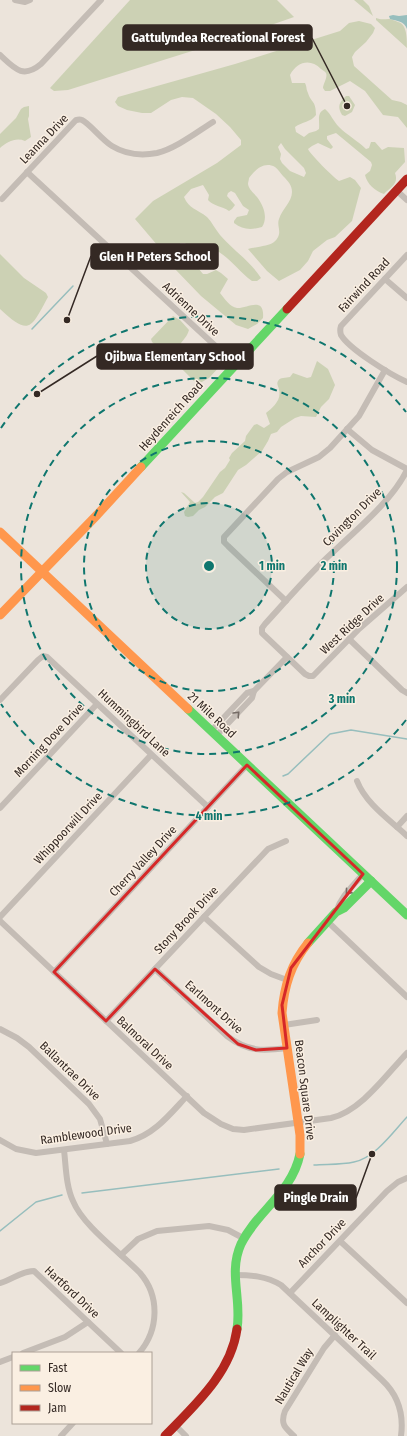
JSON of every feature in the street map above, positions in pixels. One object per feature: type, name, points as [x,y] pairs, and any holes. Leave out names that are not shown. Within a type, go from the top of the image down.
[{"type":"street","points":[[15,0],[28,1]]},
{"type":"street","points":[[0,55],[18,70],[30,72],[41,64],[101,0]]},
{"type":"street","name":"Leanna Drive","points":[[2,199],[76,120],[84,122],[99,137],[117,149],[132,154],[164,151],[213,122]]},
{"type":"street","name":"Adrienne Drive","points":[[27,172],[234,364]]},
{"type":"street","points":[[403,186],[407,200]]},
{"type":"street","name":"Heydenreich Road","points":[[0,615],[41,571],[97,515],[234,364],[403,186]]},
{"type":"street","name":"Fairwind Road","points":[[385,370],[349,343],[343,337],[340,330],[341,326],[407,256]]},
{"type":"street","points":[[385,279],[407,298]]},
{"type":"street","points":[[286,602],[228,546],[224,540],[226,534],[278,479],[287,472],[319,457],[348,429],[363,410],[385,370],[407,382]]},
{"type":"street","points":[[348,429],[372,450],[407,470]]},
{"type":"street","name":"Covington Drive","points":[[287,657],[265,636],[262,631],[265,624],[326,559],[353,534],[391,494],[400,483],[407,470]]},
{"type":"street","name":"21 Mile Road","points":[[0,532],[407,915]]},
{"type":"street","name":"West Ridge Drive","points":[[287,657],[304,674],[311,676],[316,673],[349,639],[407,587]]},
{"type":"street","points":[[349,639],[402,690],[407,693]]},
{"type":"street","name":"Hummingbird Lane","points":[[2,695],[43,656],[50,659],[208,807]]},
{"type":"street","points":[[214,733],[252,698],[254,691],[287,657]]},
{"type":"street","name":"Morning Dove Drive","points":[[0,808],[97,704]]},
{"type":"street","name":"Whippoorwill Drive","points":[[0,917],[151,755]]},
{"type":"street","name":"Cherry Valley Drive","points":[[54,972],[247,765]]},
{"type":"street","points":[[358,781],[360,789],[367,798],[407,836]]},
{"type":"street","points":[[397,827],[407,816]]},
{"type":"street","name":"Stony Brook Drive","points":[[106,1021],[268,849],[286,841]]},
{"type":"street","name":"Beacon Square Drive","points":[[165,1436],[218,1378],[235,1345],[238,1327],[238,1306],[234,1275],[237,1254],[243,1238],[277,1199],[296,1168],[300,1151],[298,1123],[282,1005],[291,968],[307,944],[336,912],[339,904],[347,892],[363,874]]},
{"type":"street","name":"Beacon Square Drive","points":[[336,912],[344,908],[371,881]]},
{"type":"street","points":[[204,917],[259,967],[271,974],[287,980]]},
{"type":"street","name":"Balmoral Drive","points":[[0,921],[204,1113],[215,1121],[233,1128],[244,1130],[258,1129],[331,1118],[343,1114],[353,1109],[362,1101],[407,1053]]},
{"type":"street","points":[[328,922],[407,996]]},
{"type":"street","name":"Earlmont Drive","points":[[155,969],[227,1036],[238,1044],[256,1050],[287,1048]]},
{"type":"street","points":[[284,1025],[317,1020]]},
{"type":"street","name":"Ballantrae Drive","points":[[0,1029],[17,1038],[28,1047],[89,1104],[100,1119],[107,1144]]},
{"type":"street","name":"Ramblewood Drive","points":[[0,1140],[10,1146],[29,1152],[43,1152],[135,1139],[151,1132],[187,1096]]},
{"type":"street","points":[[64,1150],[70,1191],[75,1206],[87,1223],[144,1278],[150,1290],[154,1303],[155,1314],[153,1328],[146,1343],[139,1352]]},
{"type":"street","name":"Anchor Drive","points":[[290,1293],[387,1191],[398,1182],[407,1178]]},
{"type":"street","points":[[121,1255],[138,1239],[157,1231],[209,1226],[228,1230],[243,1238]]},
{"type":"street","points":[[340,1241],[407,1303]]},
{"type":"street","name":"Hartford Drive","points":[[0,1283],[26,1271],[34,1271],[120,1352]]},
{"type":"street","name":"Lamplighter Trail","points":[[234,1275],[263,1277],[275,1282],[290,1293],[386,1383],[394,1395],[402,1417],[401,1436]]},
{"type":"street","points":[[26,1352],[65,1337],[88,1322]]},
{"type":"street","name":"Nautical Way","points":[[294,1436],[285,1427],[282,1418],[324,1348],[335,1335]]},
{"type":"street","points":[[0,1362],[12,1357]]},
{"type":"street","points":[[61,1436],[72,1424]]},
{"type":"street","points":[[175,1426],[186,1436]]},
{"type":"highlighted area","points":[[247,765],[363,874],[291,968],[282,1005],[287,1048],[256,1050],[238,1044],[155,969],[106,1021],[54,972]]},
{"type":"green space","points":[[130,0],[277,0],[294,17],[243,35],[68,90],[54,91],[50,88]]},
{"type":"green space","points":[[354,0],[363,0],[369,6],[373,16]]},
{"type":"green space","points":[[376,18],[390,19],[401,23],[406,32],[407,48],[376,20]]},
{"type":"green space","points":[[359,21],[371,24],[375,28],[366,42],[355,52],[352,57],[354,66],[392,100],[407,105],[407,128],[398,117],[383,115],[365,91],[350,81],[330,91],[325,91],[323,88],[326,73],[312,63],[304,63],[296,67],[290,75],[292,83],[305,83],[309,96],[314,104],[316,115],[312,119],[295,127],[296,132],[304,137],[319,129],[319,115],[325,109],[345,133],[366,149],[369,148],[371,142],[375,142],[382,150],[388,147],[404,148],[405,162],[395,173],[396,180],[394,185],[384,194],[372,187],[366,178],[365,175],[370,171],[372,165],[371,162],[336,133],[327,136],[327,139],[333,147],[331,149],[318,143],[308,149],[313,156],[339,181],[350,177],[355,180],[361,188],[352,221],[335,237],[327,240],[313,251],[308,261],[300,270],[279,281],[267,271],[248,249],[272,243],[279,236],[278,222],[282,212],[292,196],[292,192],[289,183],[277,169],[271,165],[260,167],[249,178],[248,184],[250,190],[259,201],[265,216],[262,227],[258,228],[244,228],[234,223],[237,217],[247,215],[249,210],[243,206],[235,193],[231,191],[227,196],[235,205],[229,211],[212,204],[208,200],[209,195],[203,185],[191,189],[184,197],[188,204],[207,217],[220,235],[252,266],[261,278],[257,281],[252,281],[228,259],[213,249],[208,247],[192,247],[185,243],[180,243],[180,255],[191,261],[203,274],[216,270],[228,279],[220,293],[230,304],[237,308],[254,305],[261,307],[263,311],[263,318],[257,324],[248,329],[236,325],[201,296],[174,268],[135,219],[153,201],[217,163],[241,145],[241,140],[216,114],[193,98],[182,97],[171,100],[151,113],[127,110],[118,106],[115,102],[118,97],[235,64],[340,31],[349,23]],"holes":[[[281,143],[304,168],[306,173],[304,177],[290,171],[282,163],[280,159],[281,154],[278,147]]]},
{"type":"green space","points":[[346,96],[349,96],[355,105],[352,112],[345,116],[342,115],[339,107],[340,103]]},
{"type":"green space","points":[[29,106],[28,119],[31,137],[25,141],[12,141],[0,148],[0,134],[16,118],[21,109]]},
{"type":"green space","points":[[0,254],[24,278],[46,293],[48,297],[38,316],[29,325],[24,326],[18,323],[0,309]]},
{"type":"green space","points":[[173,316],[180,320],[189,330],[178,347],[174,359],[169,358],[152,342],[151,339]]},
{"type":"green space","points":[[212,352],[216,354],[221,365],[209,378],[200,383],[195,382],[182,369],[181,363],[188,358]]},
{"type":"green space","points":[[317,361],[328,369],[335,385],[329,399],[321,407],[316,417],[301,416],[295,418],[281,427],[277,432],[271,434],[262,451],[238,470],[223,493],[215,497],[193,516],[185,516],[184,512],[190,502],[181,492],[195,503],[198,502],[220,472],[225,468],[232,453],[245,441],[246,436],[254,425],[257,424],[264,428],[270,424],[266,413],[278,400],[280,394],[277,382],[282,378],[290,377],[293,373],[307,378],[311,377]]},
{"type":"water","points":[[407,15],[407,29],[402,23],[390,19],[389,16]]},
{"type":"waterway","points":[[32,329],[73,286]]},
{"type":"waterway","points":[[283,776],[288,774],[330,734],[351,730],[407,739]]},
{"type":"waterway","points":[[314,1165],[344,1164],[362,1160],[383,1144],[407,1117]]},
{"type":"waterway","points":[[82,1193],[279,1169]]},
{"type":"waterway","points":[[0,1231],[36,1202],[62,1195]]},
{"type":"traffic: fast","points":[[141,467],[287,309]]},
{"type":"traffic: fast","points":[[188,709],[407,915]]},
{"type":"traffic: fast","points":[[308,943],[336,912],[344,908],[371,881]]},
{"type":"traffic: fast","points":[[237,1329],[238,1307],[235,1276],[237,1255],[248,1232],[290,1180],[296,1168],[300,1154]]},
{"type":"traffic: slow","points":[[0,615],[97,515],[141,467]]},
{"type":"traffic: slow","points":[[0,532],[188,709]]},
{"type":"traffic: slow","points":[[300,1154],[300,1135],[282,1013],[289,976],[297,959],[308,943]]},
{"type":"traffic: jam","points":[[287,309],[407,179]]},
{"type":"traffic: jam","points":[[165,1436],[199,1400],[219,1374],[227,1360],[237,1329]]},
{"type":"place","name":"Gattulyndea Recreational Forest","points":[[347,106]]},
{"type":"place","name":"Glen H Peters School","points":[[67,320]]},
{"type":"place","name":"Ojibwa Elementary School","points":[[37,394]]},
{"type":"place","name":"Pingle Drain","points":[[372,1154]]}]
